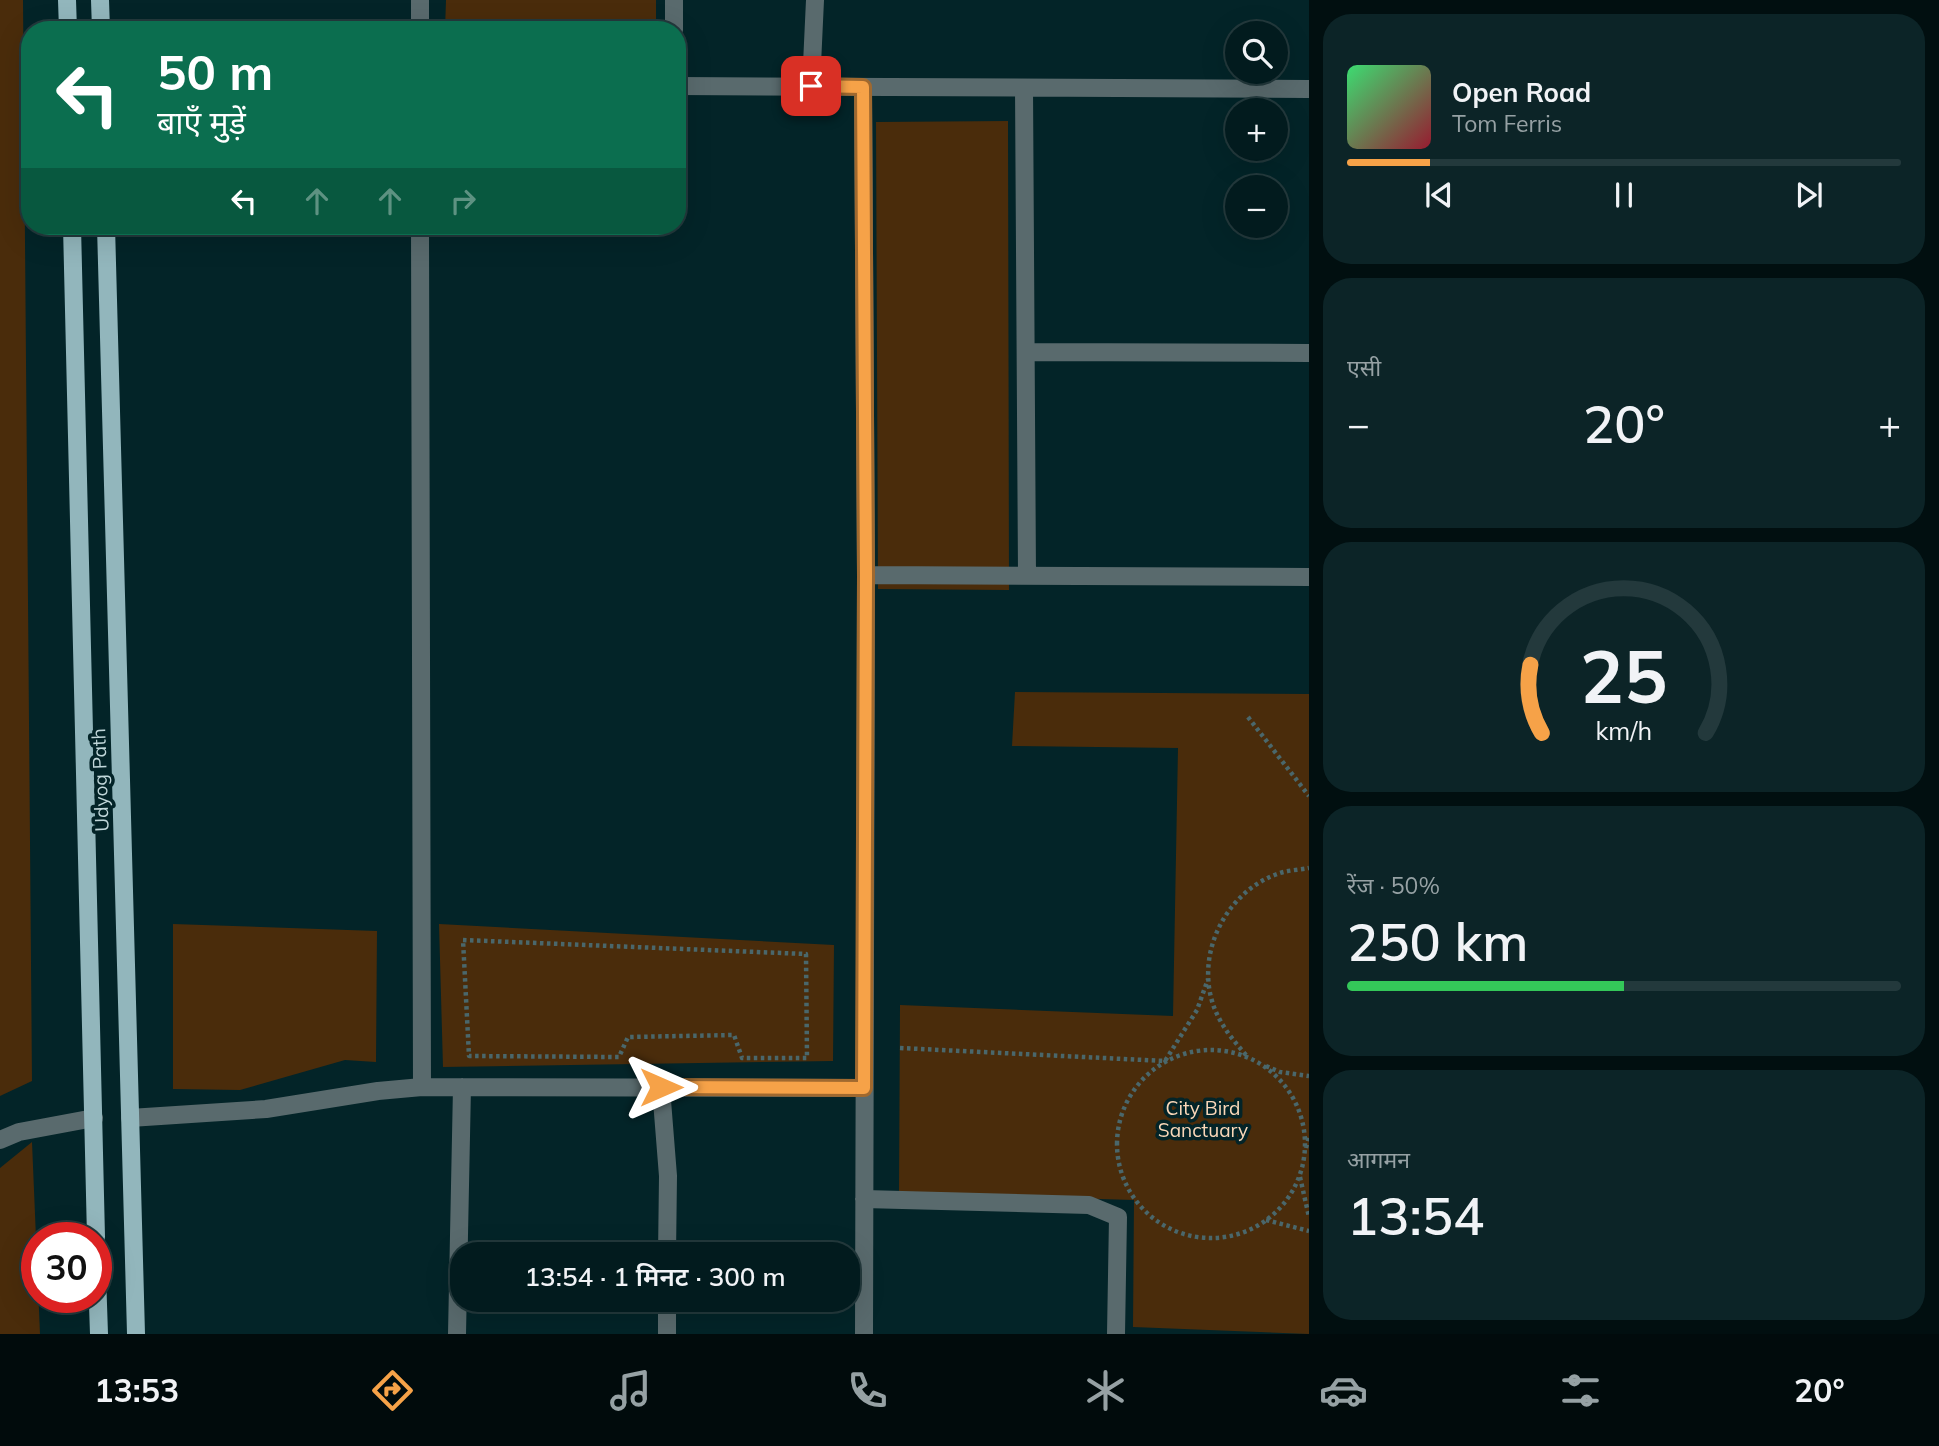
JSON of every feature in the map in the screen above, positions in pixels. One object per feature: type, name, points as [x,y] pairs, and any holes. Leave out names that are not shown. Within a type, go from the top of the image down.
[{"type":"main road","points":[[67,0],[68,21]]},
{"type":"main road","points":[[100,0],[101,21]]},
{"type":"main road","name":"Udyog Path","points":[[72,235],[96,1222]]},
{"type":"main road","name":"Udyog Path","points":[[106,235],[136,1334]]},
{"type":"main road","points":[[98,1313],[99,1334]]},
{"type":"street","points":[[420,0],[420,21]]},
{"type":"street","points":[[674,0],[674,21]]},
{"type":"street","points":[[811,86],[815,0]]},
{"type":"street","points":[[686,86],[1309,89]]},
{"type":"street","points":[[863,87],[866,575],[864,1334]]},
{"type":"street","points":[[1024,88],[1027,576]]},
{"type":"street","points":[[420,235],[422,1087]]},
{"type":"street","points":[[1026,352],[1309,353]]},
{"type":"street","points":[[866,575],[1309,577]]},
{"type":"street","points":[[130,1118],[266,1110],[378,1091],[422,1087],[864,1088]]},
{"type":"street","points":[[457,1334],[462,1087]]},
{"type":"street","points":[[661,1087],[667,1176],[667,1242]]},
{"type":"street","points":[[0,1140],[19,1132],[94,1118]]},
{"type":"street","points":[[864,1199],[1089,1205],[1118,1217],[1116,1334]]},
{"type":"street","points":[[667,1312],[667,1334]]},
{"type":"path","points":[[1248,717],[1309,796]]},
{"type":"path","points":[[1165,1061],[1197,1010],[1208,979],[1211,945],[1225,915],[1247,890],[1277,873],[1309,868]]},
{"type":"path","points":[[463,940],[806,954],[807,1058],[742,1058],[734,1035],[628,1037],[620,1056],[469,1056],[463,940]]},
{"type":"path","points":[[1208,979],[1220,1022],[1248,1057],[1272,1073],[1291,1094],[1302,1120],[1305,1149],[1300,1176],[1309,1217]]},
{"type":"path","points":[[900,1048],[1165,1061]]},
{"type":"path","points":[[1309,1076],[1280,1072],[1248,1057],[1220,1050],[1192,1051],[1165,1061],[1141,1080],[1124,1106],[1116,1135],[1119,1166],[1131,1194],[1151,1217],[1178,1232],[1208,1238],[1238,1234],[1266,1220],[1286,1201],[1300,1176],[1309,1137]]},
{"type":"path","points":[[1266,1220],[1309,1231]]},
{"type":"green space","points":[[0,0],[23,0],[21,235],[25,235],[32,1081],[0,1096]]},
{"type":"green space","points":[[446,0],[656,0],[656,21],[445,21]]},
{"type":"green space","points":[[1008,121],[1009,590],[878,589],[876,122]]},
{"type":"green space","name":"City Bird Sanctuary","points":[[1015,692],[1309,694],[1309,1334],[1133,1327],[1134,1200],[899,1193],[900,1005],[1173,1016],[1178,748],[1012,746]]},
{"type":"green space","points":[[173,924],[377,931],[376,1062],[345,1060],[240,1090],[173,1089]]},
{"type":"green space","points":[[439,924],[834,945],[833,1061],[443,1067]]},
{"type":"green space","points":[[32,1142],[35,1222],[21,1222],[21,1313],[39,1313],[40,1334],[0,1334],[0,1168]]},
{"type":"route","points":[[661,1087],[864,1088],[866,575],[863,87],[811,86]]}]
